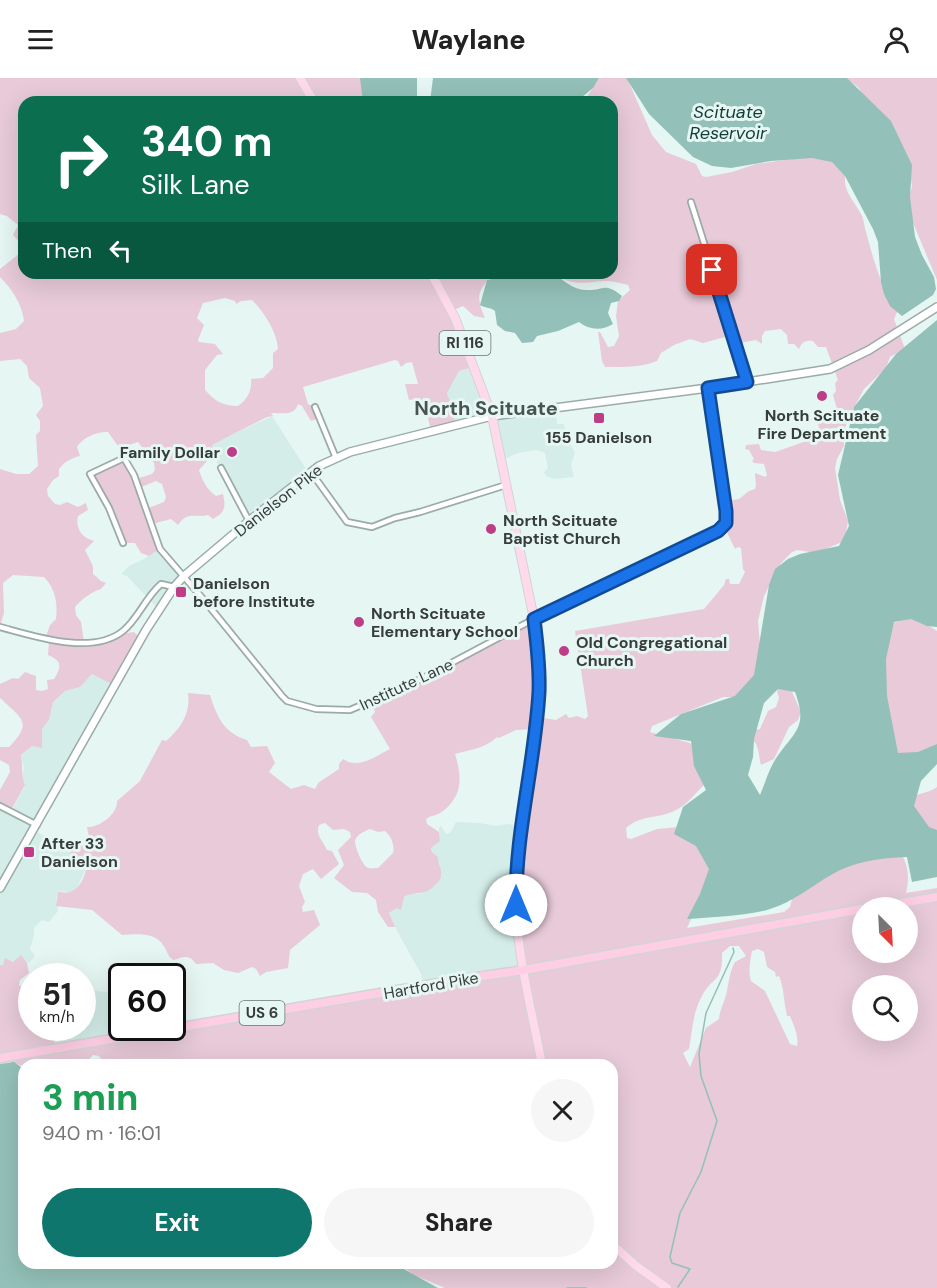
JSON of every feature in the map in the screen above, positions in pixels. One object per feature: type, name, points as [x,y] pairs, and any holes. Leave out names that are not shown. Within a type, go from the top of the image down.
[{"type":"highway","points":[[918,900],[937,897]]},
{"type":"highway","name":"Hartford Pike","points":[[0,1058],[524,970],[852,911]]},
{"type":"main road","points":[[300,78],[310,96]]},
{"type":"main road","name":"RI 116","points":[[434,279],[455,318],[492,417],[534,619],[539,689],[522,815],[516,881],[524,970],[541,1059]]},
{"type":"main road","name":"Danielson Pike","points":[[0,888],[146,630],[174,587],[249,521],[311,472],[336,458],[369,447],[492,417],[830,369],[869,351],[937,307]]},
{"type":"main road","points":[[618,1249],[667,1288]]},
{"type":"street","points":[[691,202],[747,382]]},
{"type":"street","name":"Institute Lane","points":[[123,543],[109,508],[90,474],[124,458],[134,475],[160,549],[282,696],[287,701],[316,709],[342,710],[357,707],[423,678],[534,619],[718,531],[726,523],[726,511],[708,388]]},
{"type":"street","points":[[315,407],[336,458]]},
{"type":"street","points":[[222,468],[249,521]]},
{"type":"street","points":[[311,472],[347,522],[372,527],[394,518],[506,485]]},
{"type":"street","points":[[0,627],[47,639],[75,643],[94,642],[122,632],[150,593],[161,584],[174,587]]},
{"type":"street","points":[[0,806],[37,825]]},
{"type":"shaded area","points":[[0,78],[372,78],[369,96],[18,96],[18,225],[7,216],[0,214]]},
{"type":"shaded area","points":[[599,78],[627,78],[652,135],[666,152],[696,164],[702,176],[732,172],[756,164],[826,154],[846,171],[846,189],[862,216],[882,283],[898,310],[894,319],[905,349],[890,357],[886,368],[864,389],[847,421],[844,446],[837,459],[835,468],[840,500],[848,521],[845,537],[842,542],[816,553],[797,550],[792,552],[781,563],[764,596],[758,621],[761,657],[754,677],[735,697],[723,697],[652,726],[650,732],[690,743],[713,777],[678,809],[639,820],[626,828],[627,838],[631,839],[657,829],[679,827],[720,853],[687,928],[784,912],[790,907],[793,895],[856,857],[903,857],[908,875],[906,893],[937,888],[937,1288],[445,1288],[414,1275],[406,1269],[618,1269],[618,1059],[101,1059],[93,1055],[89,1059],[18,1059],[18,1064],[9,1062],[0,1064],[0,965],[3,965],[5,958],[13,962],[21,955],[27,963],[18,963],[18,1041],[54,1041],[55,1046],[96,1041],[108,1037],[108,1041],[186,1041],[186,1024],[523,968],[516,907],[534,729],[516,730],[497,737],[483,746],[455,754],[460,778],[454,799],[439,814],[426,819],[427,824],[439,832],[440,841],[431,848],[438,857],[440,879],[427,891],[404,897],[401,910],[397,908],[389,913],[395,927],[388,927],[378,912],[376,900],[367,893],[352,892],[334,878],[344,865],[338,850],[351,837],[350,832],[344,829],[333,830],[325,823],[319,825],[320,838],[327,850],[332,851],[339,864],[321,879],[313,869],[303,874],[299,886],[305,902],[302,907],[303,912],[314,910],[320,925],[290,950],[288,968],[266,972],[260,976],[252,967],[238,973],[224,970],[213,963],[196,964],[186,957],[174,960],[160,941],[155,938],[145,935],[122,935],[92,910],[56,906],[58,892],[76,889],[84,878],[86,869],[86,861],[79,861],[62,845],[66,842],[72,846],[78,846],[83,842],[89,837],[87,827],[97,825],[107,819],[114,811],[117,801],[140,781],[162,740],[166,741],[184,720],[188,707],[188,693],[210,695],[222,723],[232,733],[247,740],[251,747],[267,746],[275,763],[269,772],[291,789],[304,785],[315,789],[318,783],[339,769],[339,764],[343,759],[361,763],[390,749],[371,717],[375,712],[371,699],[431,672],[534,620],[537,717],[556,720],[566,714],[569,718],[577,716],[585,719],[588,716],[575,631],[704,609],[724,585],[726,579],[729,579],[730,584],[739,584],[745,572],[741,548],[735,549],[725,528],[726,501],[739,499],[755,489],[755,473],[765,477],[767,475],[764,464],[752,461],[754,459],[749,450],[745,449],[746,445],[759,444],[761,450],[775,452],[818,437],[820,434],[818,423],[837,419],[839,416],[833,395],[836,391],[835,383],[838,380],[826,347],[818,347],[813,341],[808,341],[803,343],[799,349],[794,344],[788,344],[787,335],[781,329],[765,331],[762,344],[756,340],[734,344],[725,337],[703,343],[690,339],[661,353],[657,361],[651,363],[631,367],[605,367],[598,332],[608,347],[614,346],[619,336],[616,316],[618,301],[630,290],[628,285],[616,282],[583,283],[564,279],[618,279],[618,96],[588,96]],"holes":[[[370,829],[378,832],[385,831],[391,838],[393,853],[378,868],[369,868],[361,860],[355,841]],[[730,946],[739,946],[746,956],[735,962],[719,1019],[706,1028],[690,1067],[683,1053],[689,1049],[696,1010],[705,991],[719,975],[722,953]],[[758,949],[764,952],[767,967],[775,972],[776,977],[779,976],[787,1016],[790,1016],[797,1035],[797,1046],[790,1044],[765,991],[751,981],[749,970],[752,951]]]},
{"type":"shaded area","points":[[846,78],[937,78],[937,280],[906,206],[912,187],[911,179],[866,99],[858,87]]},
{"type":"shaded area","points":[[18,225],[18,241],[13,235]]},
{"type":"shaded area","points":[[18,255],[18,279],[489,279],[481,289],[479,298],[485,318],[474,316],[463,306],[452,311],[473,367],[459,371],[447,393],[452,402],[456,425],[431,431],[428,418],[421,414],[419,401],[409,400],[405,384],[418,384],[412,362],[401,367],[395,360],[303,387],[308,404],[315,408],[319,418],[311,421],[302,406],[298,404],[291,412],[271,413],[273,416],[212,445],[214,453],[199,470],[210,491],[216,496],[223,494],[222,512],[213,519],[208,515],[185,518],[178,525],[171,519],[152,524],[159,549],[149,556],[141,553],[135,543],[122,543],[109,509],[90,475],[124,458],[118,446],[108,432],[95,434],[79,444],[77,447],[80,456],[63,464],[59,469],[59,476],[47,489],[48,496],[55,504],[60,505],[67,502],[78,507],[86,503],[88,510],[78,516],[78,525],[83,535],[94,541],[85,550],[93,566],[93,574],[106,583],[75,607],[76,615],[81,622],[84,642],[95,642],[125,630],[127,633],[134,632],[140,638],[113,685],[92,674],[80,687],[65,691],[53,702],[49,720],[42,729],[42,748],[32,746],[21,755],[25,785],[10,812],[0,807],[0,790],[10,772],[9,765],[0,760],[0,747],[9,747],[17,739],[23,726],[19,716],[0,698],[0,684],[13,678],[18,679],[25,672],[36,676],[36,690],[48,689],[47,680],[54,679],[59,664],[56,659],[48,655],[49,641],[45,639],[50,625],[56,619],[57,607],[53,591],[44,577],[13,575],[3,583],[4,613],[0,626],[0,469],[16,474],[29,474],[38,466],[36,435],[40,431],[40,421],[36,415],[43,406],[40,388],[29,378],[27,366],[20,359],[0,361],[0,333],[16,329],[24,321],[16,297],[0,277],[0,269]],"holes":[[[225,298],[235,301],[236,304],[252,300],[261,310],[275,336],[278,349],[273,353],[273,368],[263,378],[251,379],[249,394],[238,406],[220,402],[205,390],[205,370],[217,355],[223,354],[215,344],[199,342],[204,325],[197,318],[203,303]],[[138,442],[154,463],[155,470],[152,474],[136,479],[124,458],[129,445]],[[156,481],[162,484],[166,497],[164,502],[146,509],[139,488]]]},
{"type":"shaded area","points":[[473,367],[491,416],[456,425],[451,410],[452,402],[447,393],[459,371]]},
{"type":"shaded area","points":[[555,410],[557,424],[564,424],[567,442],[575,452],[571,465],[574,477],[554,479],[546,476],[544,472],[548,468],[545,453],[536,450],[518,453],[502,460],[493,417]]},
{"type":"shaded area","points":[[272,416],[308,472],[249,520],[215,459],[210,459],[211,445]]},
{"type":"shaded area","points":[[159,549],[182,575],[158,609],[127,576],[121,574],[129,566]]},
{"type":"shaded area","points":[[915,617],[937,631],[937,756],[897,767],[886,742],[884,649],[890,624]]},
{"type":"shaded area","points":[[92,674],[113,685],[33,830],[45,836],[55,845],[62,845],[77,858],[86,861],[87,866],[77,888],[71,893],[60,891],[56,898],[58,911],[49,922],[42,920],[34,928],[30,949],[35,956],[29,963],[20,956],[16,961],[0,965],[0,807],[11,812],[25,786],[22,778],[24,768],[21,755],[33,745],[42,748],[42,729],[49,720],[53,702],[65,691],[80,687]]},
{"type":"shaded area","points":[[789,685],[801,712],[798,720],[789,727],[774,759],[761,765],[755,742],[751,741],[753,730],[760,729],[768,711],[776,707],[779,698],[777,691],[780,686]]},
{"type":"shaded area","points":[[937,787],[937,844],[907,798]]},
{"type":"shaded area","points":[[456,822],[521,826],[525,967],[423,983],[421,974],[389,913],[397,908],[404,897],[410,893],[420,894],[442,875],[431,848],[440,841],[439,828],[441,826],[446,834],[450,833]]},
{"type":"shaded area","points":[[96,991],[108,992],[108,1037],[96,1039]]},
{"type":"shaded area","points":[[54,1041],[88,1041],[55,1047]]},
{"type":"water","points":[[360,78],[417,78],[417,96],[362,96]]},
{"type":"water","points":[[433,78],[599,78],[593,88],[583,96],[431,96]]},
{"type":"water","name":"Scituate Reservoir","points":[[626,78],[847,78],[891,121],[912,165],[910,197],[915,237],[934,277],[936,289],[933,295],[902,316],[890,306],[881,282],[878,242],[873,229],[845,176],[832,162],[812,158],[771,161],[731,168],[712,166],[693,157],[649,114]]},
{"type":"water","points":[[561,279],[581,290],[607,288],[622,296],[619,301],[611,303],[608,313],[613,324],[609,326],[596,329],[579,322],[558,331],[537,336],[533,342],[522,343],[515,333],[505,331],[497,325],[495,311],[480,305],[487,280]]},
{"type":"water","points":[[937,320],[937,627],[927,626],[911,619],[894,622],[886,659],[887,696],[898,753],[918,752],[937,744],[937,764],[921,781],[914,806],[929,827],[937,830],[937,877],[912,882],[907,857],[877,859],[840,870],[794,898],[770,909],[740,915],[687,919],[700,894],[709,869],[696,846],[674,834],[683,807],[706,790],[694,766],[691,741],[654,736],[681,714],[735,696],[754,675],[769,585],[775,569],[788,559],[800,554],[839,546],[849,526],[838,475],[854,407],[896,354]],"holes":[[[778,689],[795,692],[799,704],[800,722],[773,764],[760,795],[748,775],[753,757],[754,739],[764,703]]]},
{"type":"water","points":[[14,1062],[18,1065],[18,1269],[404,1269],[438,1288],[0,1288],[0,1064]]},
{"type":"waterway","points":[[678,1287],[690,1269],[672,1263],[670,1257],[680,1213],[701,1172],[717,1121],[701,1076],[699,1054],[706,1013],[734,952],[733,948]]},
{"type":"waterway","points":[[567,1288],[586,1288]]},
{"type":"place","name":"North Scituate Fire Department","points":[[822,396]]},
{"type":"place","name":"155 Danielson","points":[[599,418]]},
{"type":"place","name":"Family Dollar","points":[[232,452]]},
{"type":"place","name":"North Scituate Baptist Church","points":[[491,529]]},
{"type":"place","name":"Danielson before Institute","points":[[181,592]]},
{"type":"place","name":"North Scituate Elementary School","points":[[359,622]]},
{"type":"place","name":"Old Congregational Church","points":[[564,651]]},
{"type":"place","name":"After 33 Danielson","points":[[29,852]]},
{"type":"district","name":"North Scituate","points":[[486,408]]},
{"type":"route","points":[[516,905],[522,815],[536,725],[539,689],[534,619],[718,531],[727,520],[708,388],[747,382],[712,270]]}]
